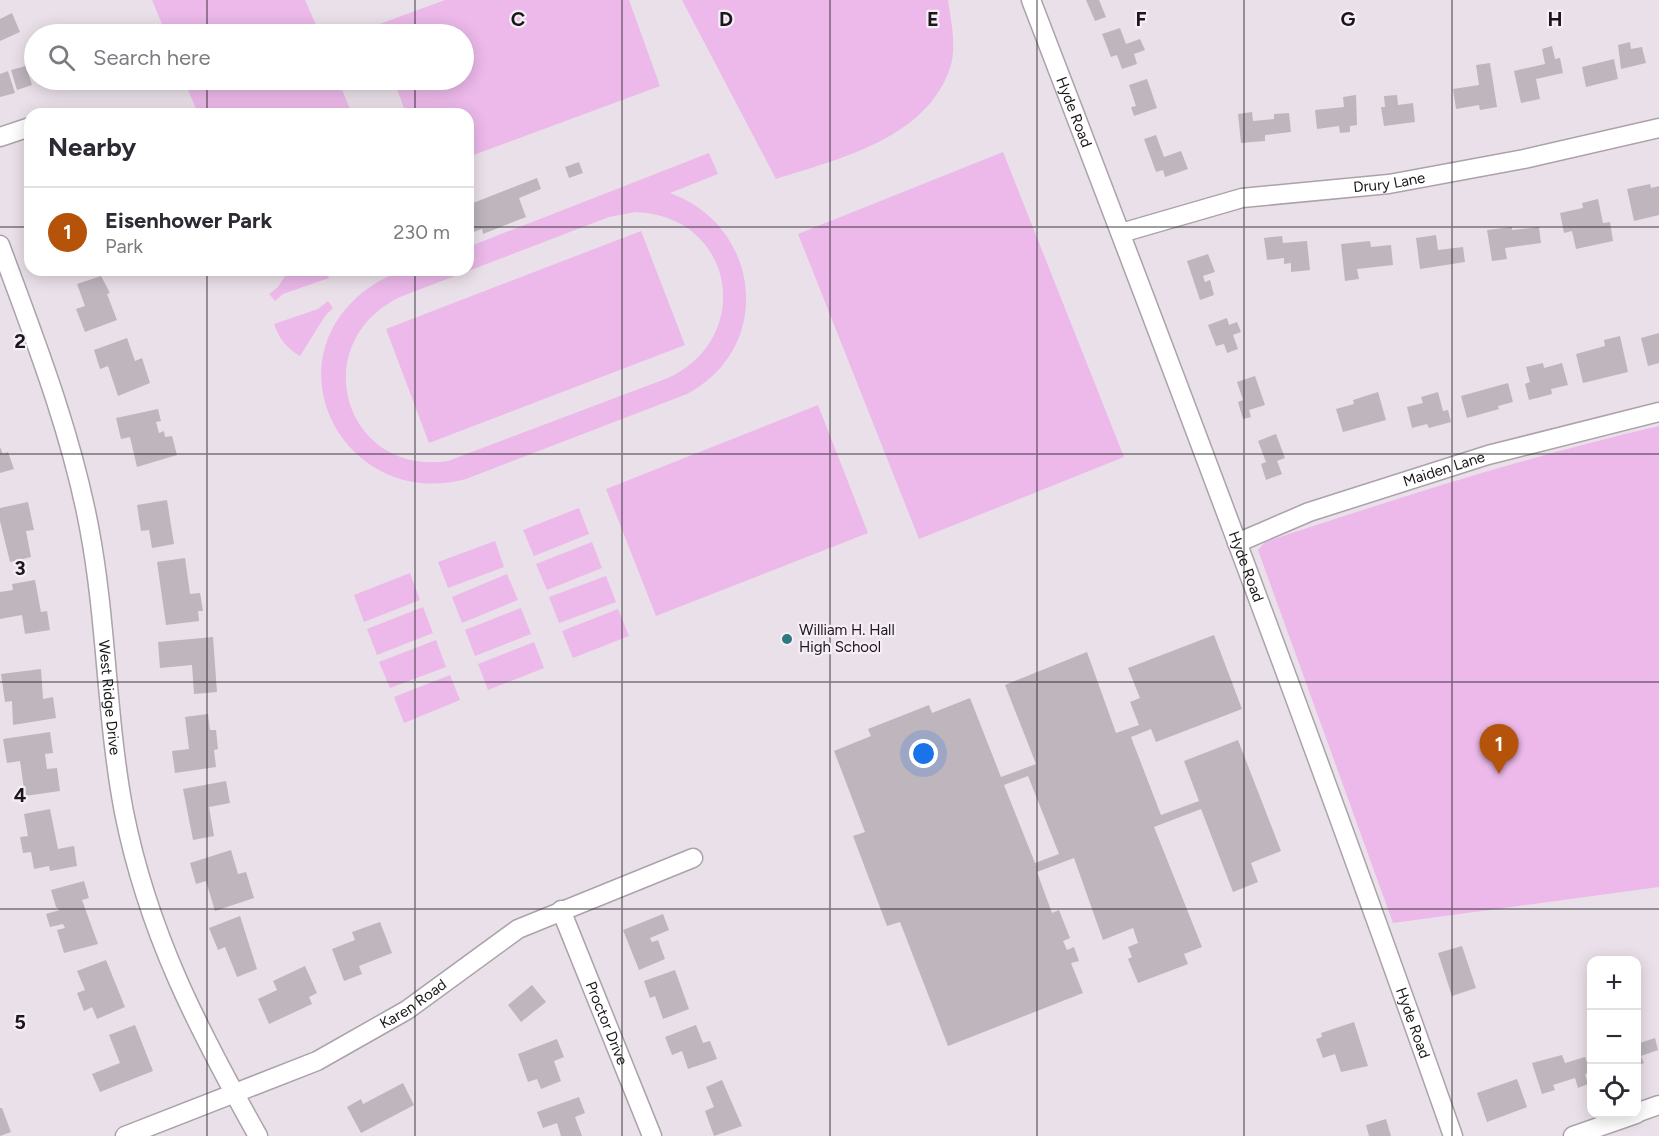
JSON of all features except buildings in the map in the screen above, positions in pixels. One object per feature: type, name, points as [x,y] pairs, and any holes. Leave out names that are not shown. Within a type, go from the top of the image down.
[{"type":"street","name":"Hyde Road","points":[[1030,0],[1121,233],[1237,543],[1379,925],[1453,1136]]},
{"type":"street","name":"Drury Lane","points":[[1121,233],[1242,198],[1389,184],[1524,159],[1659,128]]},
{"type":"street","points":[[0,137],[24,129]]},
{"type":"street","name":"West Ridge Drive","points":[[0,245],[34,336],[85,504],[99,580],[113,732],[124,810],[137,871],[161,945],[188,1008],[258,1136]]},
{"type":"street","name":"Maiden Lane","points":[[1237,543],[1309,512],[1488,456],[1659,412]]},
{"type":"street","name":"Karen Road","points":[[125,1136],[317,1061],[360,1039],[406,1010],[511,933],[561,910],[693,858]]},
{"type":"street","name":"Proctor Drive","points":[[561,910],[652,1136]]},
{"type":"street","points":[[1641,1111],[1659,1105]]},
{"type":"street","points":[[1573,1136],[1622,1118]]},
{"type":"shaded area","points":[[152,0],[305,0],[316,24],[162,24]]},
{"type":"shaded area","points":[[445,0],[629,0],[660,86],[474,155],[474,108],[404,108],[398,90],[474,90],[474,24],[379,24]]},
{"type":"shaded area","points":[[682,0],[948,0],[953,34],[952,60],[938,92],[921,112],[901,129],[852,154],[776,179]]},
{"type":"shaded area","points":[[188,90],[342,90],[350,108],[196,108]]},
{"type":"shaded area","points":[[1003,152],[1124,457],[919,539],[798,234]]},
{"type":"shaded area","points":[[709,153],[718,174],[670,193],[700,209],[723,232],[739,259],[746,288],[744,318],[734,347],[715,373],[687,394],[466,479],[424,483],[387,474],[357,454],[335,426],[323,393],[323,358],[335,323],[363,292],[389,276],[455,276],[400,297],[371,318],[353,344],[346,373],[349,402],[362,428],[383,448],[412,460],[448,461],[668,378],[696,359],[714,335],[722,308],[722,281],[712,255],[694,233],[668,218],[635,212],[609,217],[474,269],[474,245]]},
{"type":"shaded area","points":[[641,231],[685,345],[429,443],[386,329]]},
{"type":"shaded area","points":[[285,276],[328,276],[329,278],[283,294],[275,301],[269,294],[278,287]]},
{"type":"shaded area","points":[[328,301],[333,308],[325,316],[300,356],[284,342],[274,324],[318,309]]},
{"type":"shaded area","points":[[818,405],[868,533],[656,616],[606,489]]},
{"type":"shaded area","points":[[1659,426],[1659,887],[1393,923],[1258,550],[1265,542],[1411,495],[1559,451]]},
{"type":"shaded area","points":[[579,508],[589,534],[534,556],[523,530]]},
{"type":"shaded area","points":[[495,541],[504,567],[448,588],[438,562]]},
{"type":"shaded area","points":[[592,542],[602,568],[547,590],[536,564]]},
{"type":"shaded area","points":[[410,573],[420,600],[364,622],[354,595]]},
{"type":"shaded area","points":[[507,574],[518,600],[462,623],[452,597]]},
{"type":"shaded area","points":[[606,576],[616,602],[559,623],[549,597]]},
{"type":"shaded area","points":[[423,607],[433,633],[377,655],[367,629]]},
{"type":"shaded area","points":[[521,608],[531,634],[475,656],[465,630]]},
{"type":"shaded area","points":[[618,609],[629,636],[573,658],[562,631]]},
{"type":"shaded area","points":[[436,640],[446,667],[390,688],[379,662]]},
{"type":"shaded area","points":[[534,642],[544,668],[488,690],[478,664]]},
{"type":"shaded area","points":[[450,675],[460,700],[404,723],[394,697]]},
{"type":"place","name":"William H. Hall High School","points":[[787,639]]},
{"type":"place","name":"Eisenhower Park","points":[[1499,774]]}]
